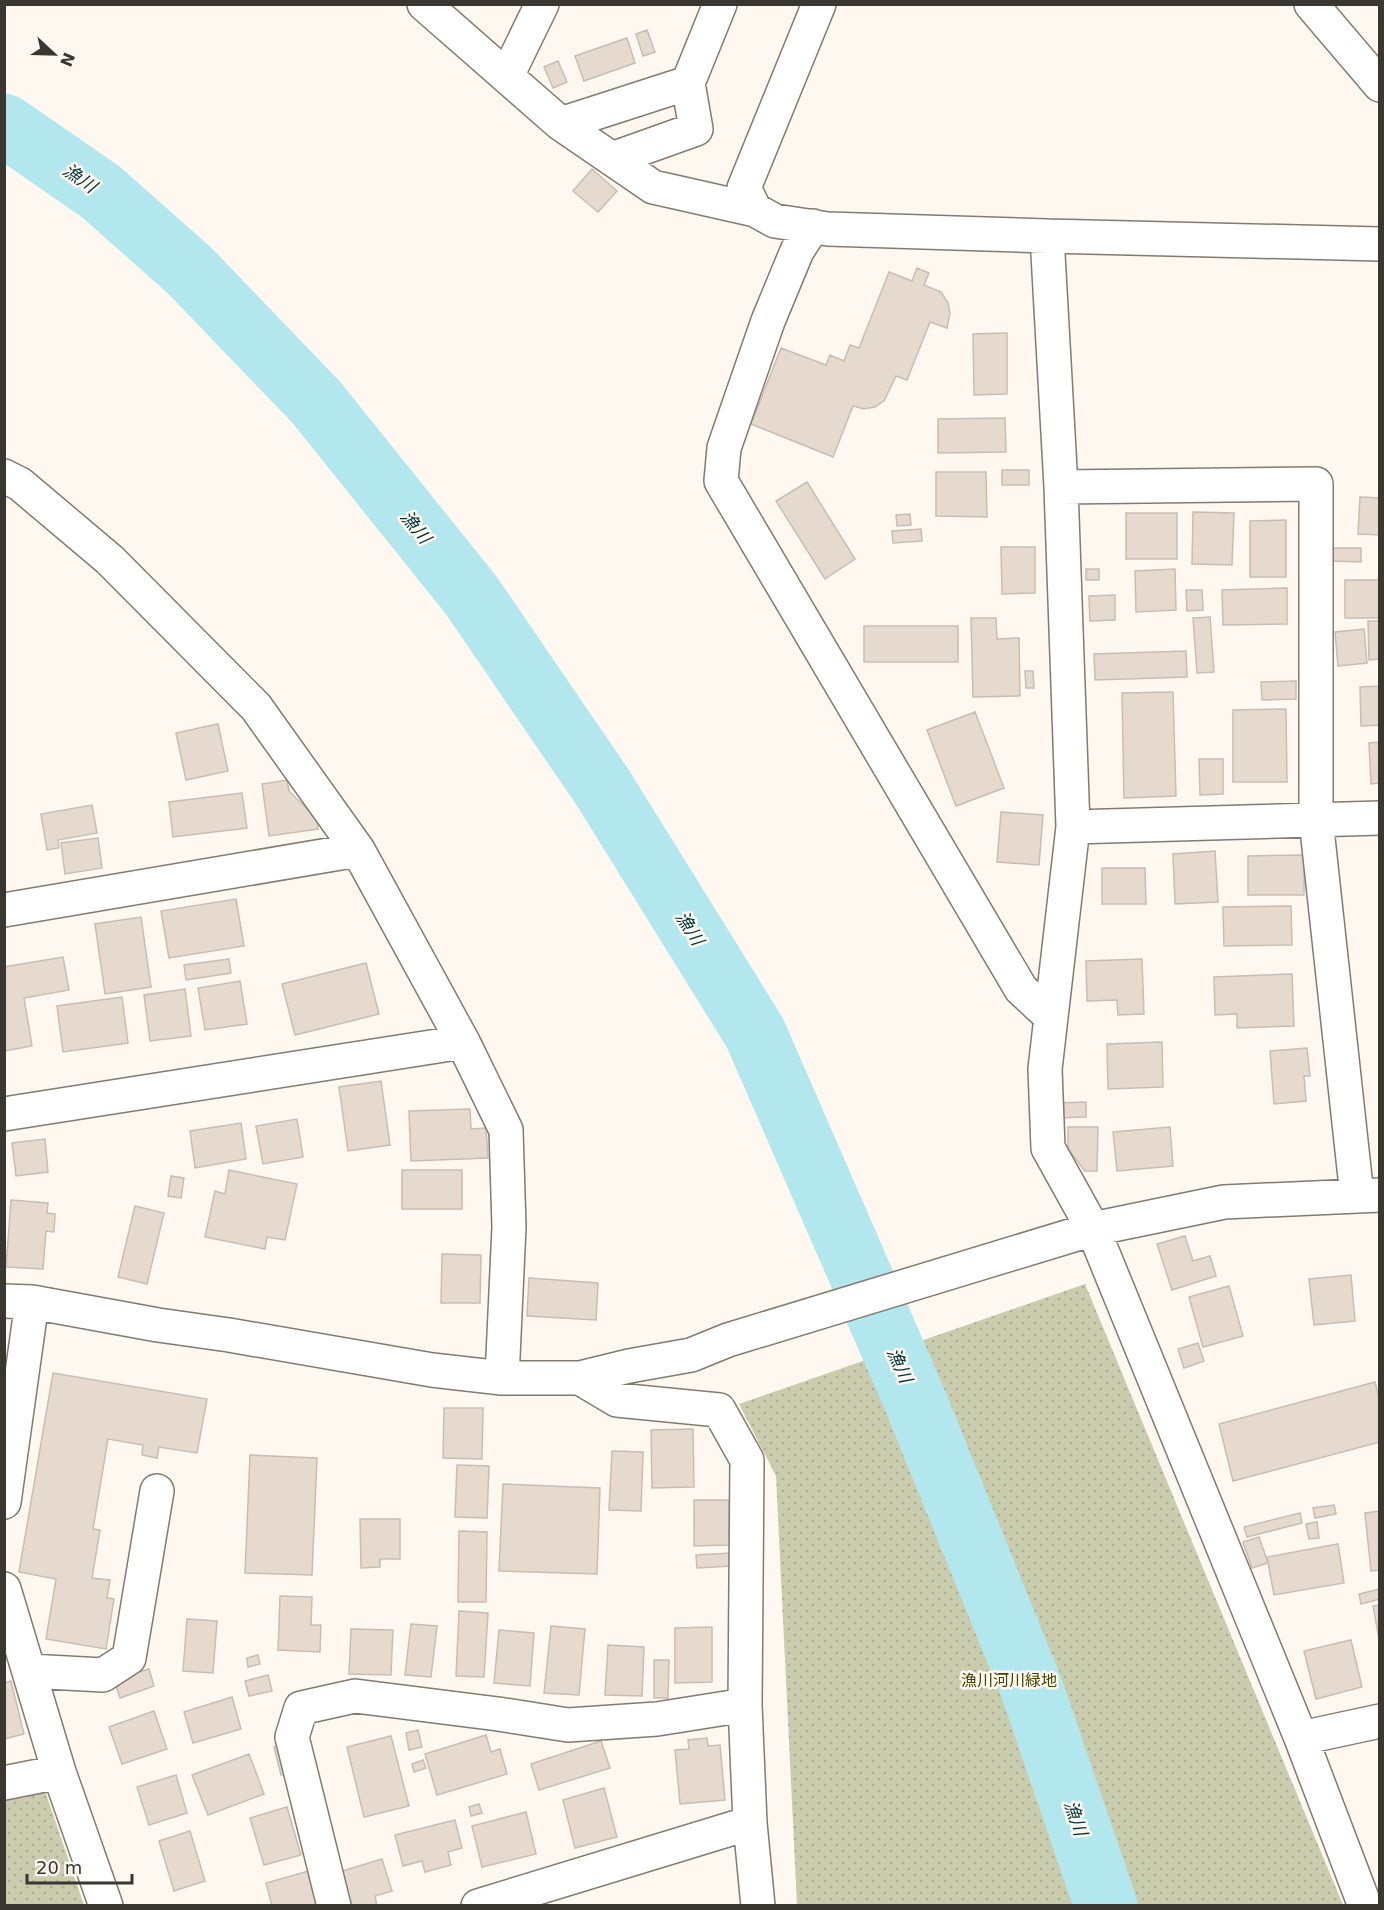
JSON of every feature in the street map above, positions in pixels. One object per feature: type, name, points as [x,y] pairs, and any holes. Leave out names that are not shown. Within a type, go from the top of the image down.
[{"type":"street","points":[[424,4],[561,124],[653,187],[755,210],[775,221],[820,227],[1047,236],[1380,244]]},
{"type":"street","points":[[507,76],[542,4]]},
{"type":"street","points":[[612,159],[696,129],[688,83],[720,4]]},
{"type":"street","points":[[755,210],[744,188],[819,4]]},
{"type":"street","points":[[1318,7],[1380,85]]},
{"type":"street","points":[[561,124],[688,83]]},
{"type":"street","points":[[820,227],[797,251],[768,321],[724,448],[721,481],[1021,989],[1050,1016]]},
{"type":"street","points":[[1047,236],[1061,487],[1074,827],[1045,1069],[1048,1148],[1093,1229],[1300,1738],[1365,1905]]},
{"type":"street","points":[[4,476],[20,484],[110,560],[256,707],[358,850],[463,1042],[506,1130],[509,1227],[502,1378]]},
{"type":"street","points":[[4,1502],[18,1302],[432,1370],[502,1378],[580,1378],[629,1366],[691,1355],[728,1340],[1093,1229],[1224,1202],[1368,1196],[1316,820],[1317,484],[1061,487]]},
{"type":"street","points":[[1074,827],[1380,818]]},
{"type":"street","points":[[4,910],[358,850]]},
{"type":"street","points":[[4,1114],[463,1042]]},
{"type":"street","points":[[580,1378],[617,1400],[719,1410],[747,1460],[745,1705],[750,1823],[758,1905]]},
{"type":"street","points":[[29,1671],[103,1675],[129,1658],[157,1491]]},
{"type":"street","points":[[4,1589],[59,1772],[106,1905]]},
{"type":"street","points":[[334,1905],[291,1737],[301,1708],[355,1696],[568,1725],[657,1719],[745,1705]]},
{"type":"street","points":[[1300,1738],[1380,1721]]},
{"type":"street","points":[[4,1783],[59,1772]]},
{"type":"street","points":[[478,1905],[750,1823]]},
{"type":"green space","name":"漁川河川緑地","points":[[1085,1284],[1343,1905],[797,1905],[776,1476],[739,1404]]},
{"type":"green space","points":[[44,1788],[84,1905],[5,1905],[4,1797]]},
{"type":"building","points":[[647,30],[655,52],[643,56],[636,34]]},
{"type":"building","points":[[627,38],[635,63],[584,81],[575,56]]},
{"type":"building","points":[[558,61],[567,82],[553,88],[544,67]]},
{"type":"building","points":[[592,169],[617,191],[598,212],[573,191]]},
{"type":"building","points":[[917,268],[929,273],[924,285],[941,292],[948,303],[950,313],[947,328],[930,322],[907,380],[896,376],[884,401],[875,407],[864,409],[853,406],[833,457],[751,424],[781,348],[826,365],[830,355],[844,361],[850,345],[859,348],[889,272],[912,281]]},
{"type":"building","points":[[1007,333],[1007,394],[974,395],[973,334]]},
{"type":"building","points":[[1005,418],[1006,452],[938,453],[938,419]]},
{"type":"building","points":[[1002,470],[1029,470],[1029,485],[1002,485]]},
{"type":"building","points":[[936,472],[986,472],[987,517],[936,516]]},
{"type":"building","points":[[807,482],[855,559],[825,579],[776,501]]},
{"type":"building","points":[[1360,497],[1380,498],[1380,535],[1358,534]]},
{"type":"building","points":[[1193,512],[1234,513],[1232,565],[1192,564]]},
{"type":"building","points":[[1126,513],[1177,513],[1177,559],[1126,559]]},
{"type":"building","points":[[910,514],[911,525],[897,526],[896,515]]},
{"type":"building","points":[[1286,520],[1286,577],[1250,577],[1250,521]]},
{"type":"building","points":[[921,529],[922,541],[893,543],[892,531]]},
{"type":"building","points":[[1001,547],[1035,547],[1035,593],[1002,594]]},
{"type":"building","points":[[1333,548],[1361,548],[1361,562],[1332,561]]},
{"type":"building","points":[[1086,569],[1099,569],[1099,580],[1086,580]]},
{"type":"building","points":[[1175,569],[1176,610],[1136,612],[1135,571]]},
{"type":"building","points":[[1345,580],[1380,580],[1380,618],[1345,618]]},
{"type":"building","points":[[1287,588],[1287,624],[1223,625],[1222,590]]},
{"type":"building","points":[[1186,590],[1202,590],[1203,610],[1187,611]]},
{"type":"building","points":[[1115,595],[1115,620],[1090,621],[1089,596]]},
{"type":"building","points":[[1210,617],[1214,672],[1197,673],[1193,618]]},
{"type":"building","points":[[971,618],[996,618],[997,639],[1019,638],[1020,696],[973,697]]},
{"type":"building","points":[[1368,621],[1380,621],[1380,659],[1369,660]]},
{"type":"building","points":[[864,626],[958,626],[958,662],[864,662]]},
{"type":"building","points":[[1364,629],[1367,663],[1338,666],[1335,632]]},
{"type":"building","points":[[1186,651],[1187,677],[1095,680],[1094,654]]},
{"type":"building","points":[[1025,671],[1033,671],[1034,688],[1026,688]]},
{"type":"building","points":[[1296,681],[1296,699],[1262,700],[1261,682]]},
{"type":"building","points":[[1380,686],[1380,725],[1361,726],[1360,687]]},
{"type":"building","points":[[1173,692],[1176,796],[1124,798],[1122,693]]},
{"type":"building","points":[[1286,709],[1287,782],[1233,782],[1233,710]]},
{"type":"building","points":[[975,712],[1004,788],[956,806],[927,730]]},
{"type":"building","points":[[218,724],[228,771],[186,780],[176,733]]},
{"type":"building","points":[[1380,742],[1380,783],[1371,784],[1369,743]]},
{"type":"building","points":[[1199,759],[1223,759],[1223,794],[1200,795]]},
{"type":"building","points":[[287,780],[289,791],[317,819],[318,829],[269,836],[262,784]]},
{"type":"building","points":[[242,793],[247,828],[173,837],[169,802]]},
{"type":"building","points":[[92,805],[97,833],[58,840],[59,848],[47,850],[41,814]]},
{"type":"building","points":[[1001,812],[1043,815],[1039,865],[997,862]]},
{"type":"building","points":[[98,838],[102,868],[65,874],[61,843]]},
{"type":"building","points":[[1215,851],[1218,902],[1175,904],[1173,854]]},
{"type":"building","points":[[1304,855],[1304,895],[1248,895],[1248,856]]},
{"type":"building","points":[[1102,868],[1145,868],[1146,904],[1102,904]]},
{"type":"building","points":[[236,899],[244,946],[169,958],[161,911]]},
{"type":"building","points":[[1291,906],[1292,945],[1224,946],[1223,907]]},
{"type":"building","points":[[141,917],[151,987],[105,994],[95,924]]},
{"type":"building","points":[[63,957],[69,990],[24,998],[32,1046],[4,1051],[4,967]]},
{"type":"building","points":[[229,959],[231,973],[186,980],[184,965]]},
{"type":"building","points":[[1142,959],[1144,1014],[1118,1015],[1117,1000],[1087,1001],[1086,961]]},
{"type":"building","points":[[366,963],[379,1014],[295,1035],[282,984]]},
{"type":"building","points":[[1292,974],[1294,1026],[1237,1028],[1237,1014],[1215,1015],[1214,977]]},
{"type":"building","points":[[240,981],[247,1024],[205,1030],[198,988]]},
{"type":"building","points":[[185,989],[191,1036],[150,1041],[144,995]]},
{"type":"building","points":[[122,997],[128,1043],[63,1052],[57,1006]]},
{"type":"building","points":[[1162,1042],[1163,1087],[1108,1089],[1107,1044]]},
{"type":"building","points":[[1307,1048],[1310,1076],[1304,1076],[1306,1101],[1274,1104],[1270,1051]]},
{"type":"building","points":[[381,1081],[390,1145],[348,1151],[339,1087]]},
{"type":"building","points":[[1086,1102],[1086,1117],[1058,1118],[1058,1103]]},
{"type":"building","points":[[470,1109],[471,1129],[486,1128],[488,1158],[411,1161],[409,1111]]},
{"type":"building","points":[[297,1119],[303,1157],[263,1164],[256,1126]]},
{"type":"building","points":[[241,1123],[246,1159],[195,1168],[190,1131]]},
{"type":"building","points":[[1068,1127],[1098,1127],[1097,1171],[1085,1171],[1068,1149]]},
{"type":"building","points":[[1170,1127],[1173,1166],[1117,1171],[1113,1132]]},
{"type":"building","points":[[45,1139],[48,1172],[16,1176],[12,1143]]},
{"type":"building","points":[[229,1170],[297,1184],[285,1240],[267,1237],[265,1249],[205,1237],[215,1191],[225,1194]]},
{"type":"building","points":[[402,1170],[462,1170],[462,1209],[402,1209]]},
{"type":"building","points":[[171,1176],[184,1178],[181,1198],[168,1196]]},
{"type":"building","points":[[11,1200],[48,1203],[47,1213],[55,1214],[54,1232],[46,1231],[43,1269],[6,1267]]},
{"type":"building","points":[[135,1206],[164,1213],[147,1284],[118,1277]]},
{"type":"building","points":[[1185,1236],[1193,1261],[1210,1256],[1216,1276],[1172,1290],[1157,1244]]},
{"type":"building","points":[[442,1254],[481,1255],[480,1303],[441,1303]]},
{"type":"building","points":[[1351,1275],[1355,1321],[1314,1325],[1309,1279]]},
{"type":"building","points":[[529,1278],[598,1283],[596,1320],[527,1316]]},
{"type":"building","points":[[1229,1286],[1243,1336],[1203,1347],[1189,1297]]},
{"type":"building","points":[[1198,1343],[1204,1361],[1184,1368],[1178,1349]]},
{"type":"building","points":[[53,1373],[207,1399],[197,1453],[159,1447],[157,1458],[142,1455],[143,1445],[108,1439],[93,1529],[100,1530],[92,1578],[110,1580],[107,1598],[114,1599],[106,1649],[46,1639],[56,1579],[19,1572]]},
{"type":"building","points":[[1375,1382],[1380,1401],[1380,1442],[1233,1481],[1219,1424]]},
{"type":"building","points":[[444,1408],[483,1408],[482,1459],[443,1458]]},
{"type":"building","points":[[693,1429],[694,1487],[652,1488],[651,1430]]},
{"type":"building","points":[[612,1451],[643,1452],[641,1511],[609,1510]]},
{"type":"building","points":[[250,1455],[317,1458],[312,1575],[245,1573]]},
{"type":"building","points":[[457,1465],[489,1466],[487,1518],[455,1517]]},
{"type":"building","points":[[503,1484],[600,1488],[597,1574],[499,1571]]},
{"type":"building","points":[[694,1500],[729,1500],[729,1545],[694,1546]]},
{"type":"building","points":[[1334,1505],[1336,1514],[1315,1518],[1313,1508]]},
{"type":"building","points":[[1380,1511],[1380,1570],[1371,1571],[1365,1513]]},
{"type":"building","points":[[1300,1513],[1302,1523],[1247,1537],[1244,1527]]},
{"type":"building","points":[[360,1519],[400,1519],[400,1559],[380,1559],[380,1567],[361,1568]]},
{"type":"building","points":[[1317,1522],[1319,1538],[1309,1539],[1306,1524]]},
{"type":"building","points":[[459,1531],[487,1532],[486,1602],[458,1602]]},
{"type":"building","points":[[1259,1537],[1268,1563],[1252,1568],[1243,1542]]},
{"type":"building","points":[[1338,1544],[1344,1583],[1274,1595],[1267,1557]]},
{"type":"building","points":[[731,1553],[732,1566],[697,1568],[696,1555]]},
{"type":"building","points":[[1380,1589],[1380,1599],[1361,1604],[1359,1594]]},
{"type":"building","points":[[280,1596],[312,1597],[311,1625],[321,1625],[320,1652],[278,1650]]},
{"type":"building","points":[[1380,1605],[1380,1644],[1373,1606]]},
{"type":"building","points":[[459,1611],[488,1613],[484,1677],[456,1676]]},
{"type":"building","points":[[187,1619],[217,1621],[213,1673],[183,1671]]},
{"type":"building","points":[[411,1624],[437,1626],[431,1677],[405,1675]]},
{"type":"building","points":[[551,1626],[585,1629],[579,1695],[544,1693]]},
{"type":"building","points":[[712,1627],[712,1682],[675,1683],[675,1628]]},
{"type":"building","points":[[351,1629],[393,1630],[391,1675],[349,1674]]},
{"type":"building","points":[[499,1630],[534,1633],[530,1686],[494,1683]]},
{"type":"building","points":[[1351,1640],[1362,1687],[1316,1699],[1304,1651]]},
{"type":"building","points":[[608,1645],[644,1647],[642,1696],[605,1695]]},
{"type":"building","points":[[258,1655],[260,1664],[248,1667],[247,1658]]},
{"type":"building","points":[[654,1660],[669,1660],[668,1698],[654,1698]]},
{"type":"building","points":[[149,1669],[154,1686],[120,1698],[114,1679]]},
{"type":"building","points":[[268,1675],[272,1691],[249,1696],[245,1681]]},
{"type":"building","points":[[11,1681],[24,1734],[4,1739],[4,1683]]},
{"type":"building","points":[[232,1697],[241,1729],[193,1743],[184,1712]]},
{"type":"building","points":[[154,1711],[167,1749],[122,1764],[109,1727]]},
{"type":"building","points":[[418,1730],[422,1747],[409,1750],[406,1733]]},
{"type":"building","points":[[486,1735],[491,1752],[500,1749],[507,1774],[437,1795],[425,1754]]},
{"type":"building","points":[[391,1736],[409,1806],[364,1817],[347,1747]]},
{"type":"building","points":[[707,1738],[708,1746],[720,1745],[725,1800],[680,1804],[675,1750],[689,1749],[688,1740]]},
{"type":"building","points":[[601,1741],[610,1768],[539,1790],[531,1764]]},
{"type":"building","points":[[285,1743],[293,1771],[281,1775],[274,1747]]},
{"type":"building","points":[[249,1754],[264,1794],[208,1815],[192,1775]]},
{"type":"building","points":[[423,1760],[426,1768],[414,1772],[412,1764]]},
{"type":"building","points":[[176,1775],[187,1813],[149,1825],[137,1787]]},
{"type":"building","points":[[604,1788],[617,1837],[575,1848],[563,1800]]},
{"type":"building","points":[[479,1804],[482,1813],[471,1816],[469,1807]]},
{"type":"building","points":[[287,1807],[301,1855],[264,1865],[250,1818]]},
{"type":"building","points":[[526,1812],[536,1854],[482,1867],[472,1826]]},
{"type":"building","points":[[455,1820],[462,1848],[448,1852],[451,1865],[425,1872],[422,1861],[403,1866],[395,1835]]},
{"type":"building","points":[[190,1831],[205,1881],[174,1891],[159,1841]]},
{"type":"building","points":[[382,1859],[392,1891],[375,1896],[377,1906],[346,1906],[336,1873]]},
{"type":"building","points":[[309,1871],[319,1906],[272,1906],[266,1883]]},
{"type":"waterway","name":"漁川","points":[[4,125],[101,192],[189,270],[316,402],[471,595],[603,788],[755,1033],[914,1398],[1032,1689],[1106,1906]]}]
